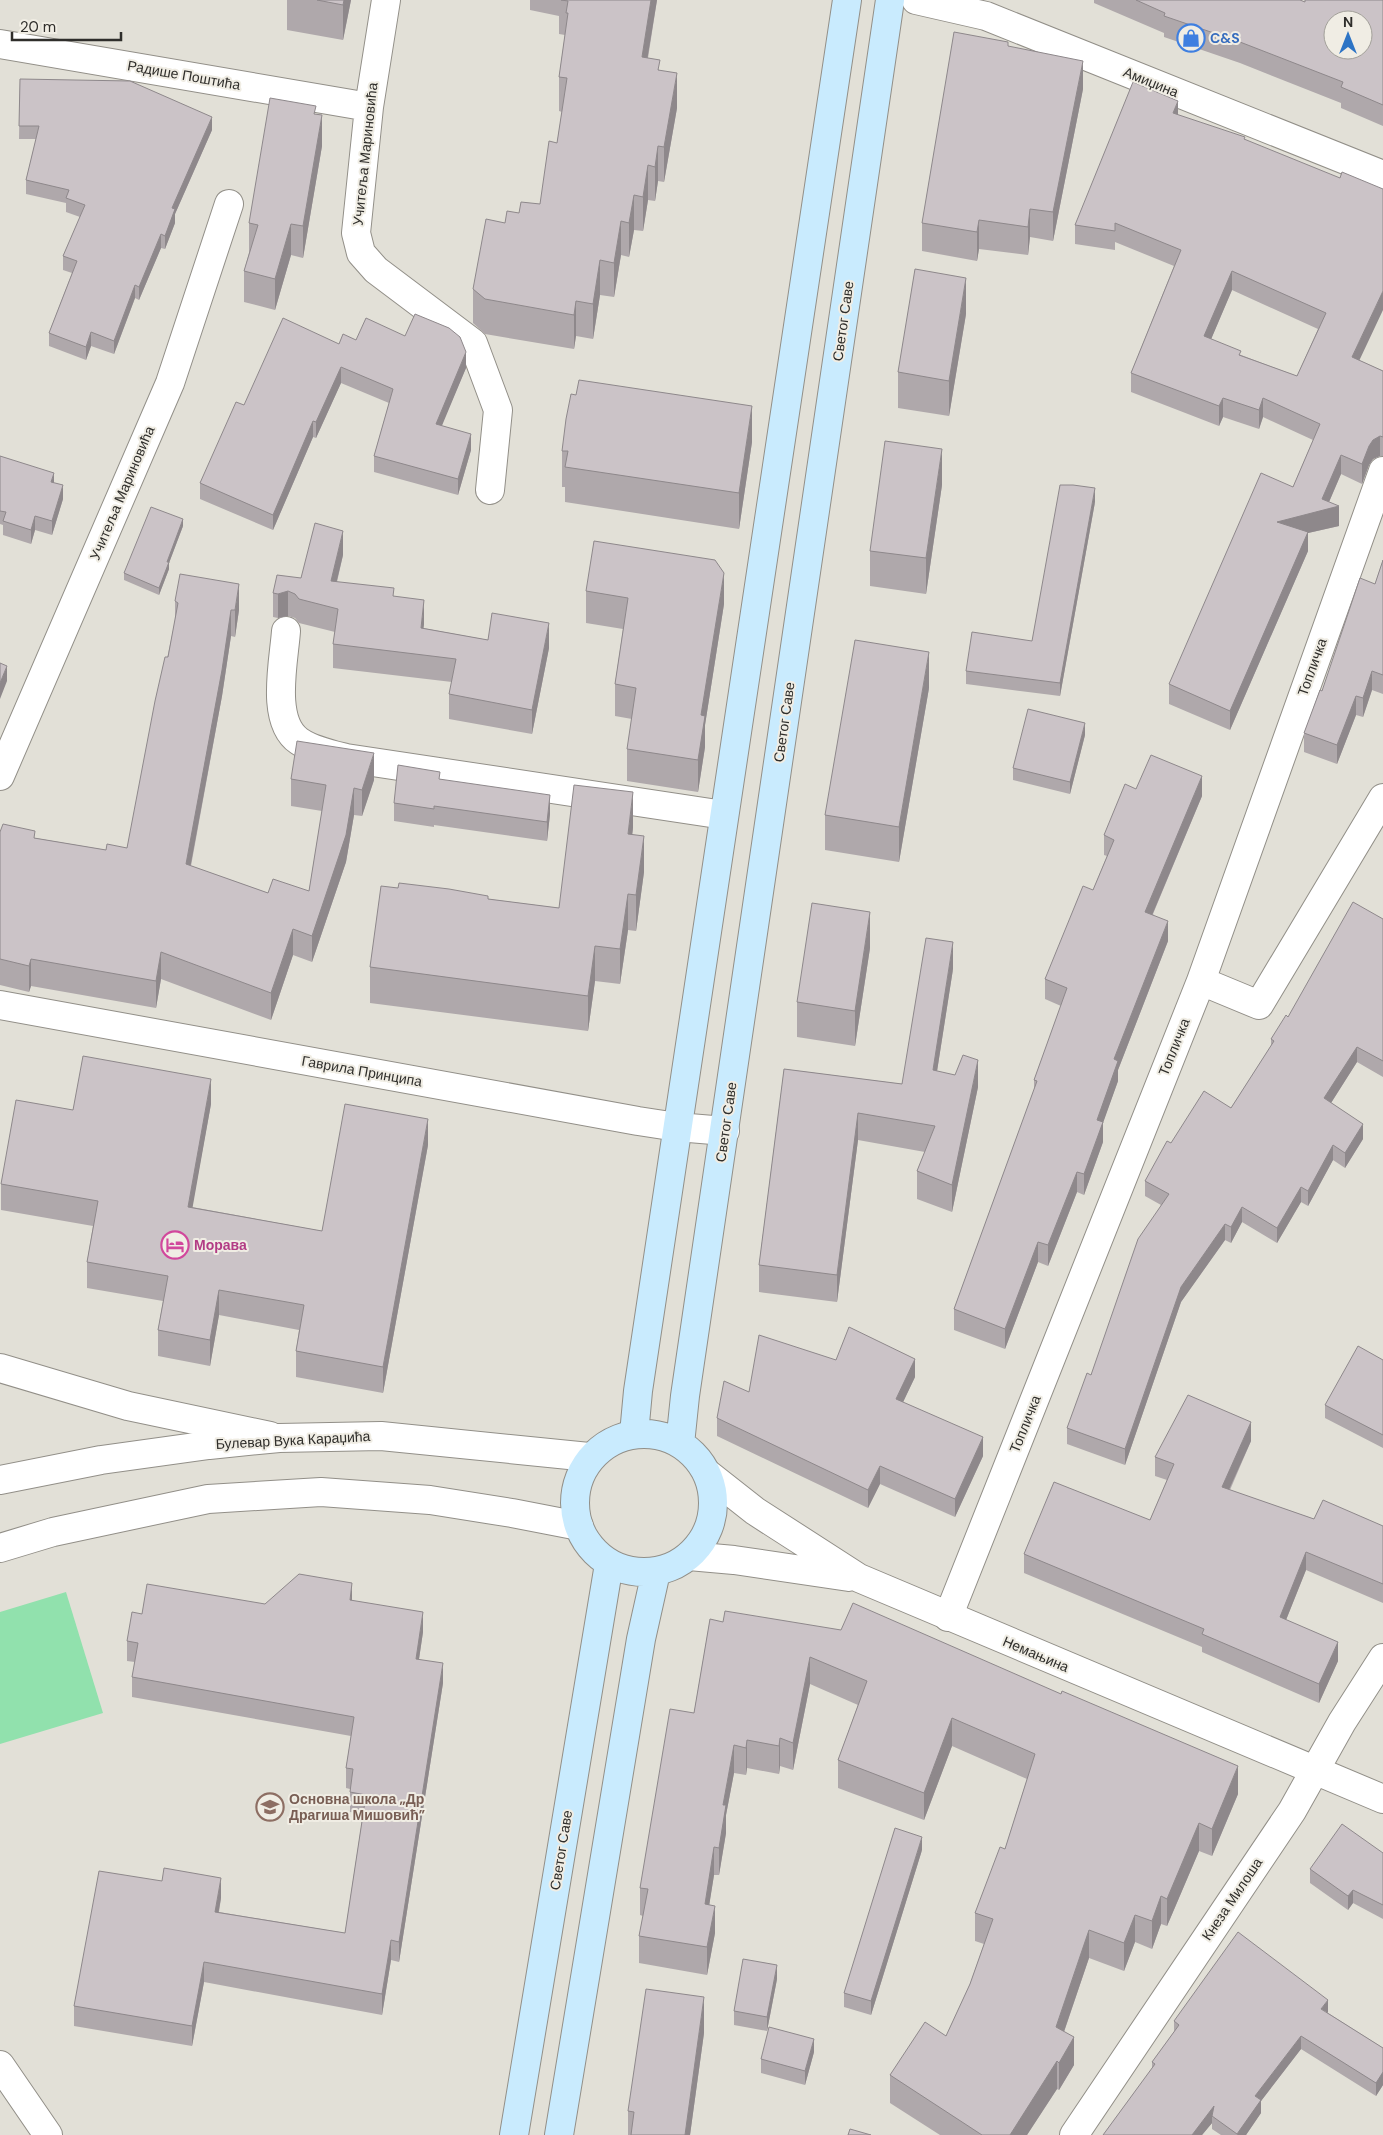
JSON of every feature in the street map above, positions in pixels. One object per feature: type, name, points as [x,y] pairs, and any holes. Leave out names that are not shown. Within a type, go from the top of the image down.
[{"type":"main road","points":[[634,1434],[638,1391],[677,1127],[847,0]]},
{"type":"main road","name":"Светог Саве","points":[[680,1444],[685,1396],[890,0]]},
{"type":"main road","points":[[634,1434],[661,1436],[680,1444],[692,1450],[708,1474],[714,1496],[712,1518],[704,1539],[689,1556],[673,1567],[656,1572],[634,1572],[608,1564],[594,1552],[579,1526],[574,1512],[575,1489],[588,1457],[617,1438],[634,1434]]},
{"type":"main road","name":"Светог Саве","points":[[514,2135],[608,1564]]},
{"type":"main road","points":[[559,2135],[641,1640],[656,1572]]},
{"type":"street","name":"Учитеља Мариновића","points":[[386,0],[368,107],[356,234],[361,253],[376,270],[473,344],[498,410],[490,490]]},
{"type":"street","name":"Амиџина","points":[[916,0],[986,16],[1383,176]]},
{"type":"street","name":"Радише Поштића","points":[[0,44],[368,107]]},
{"type":"street","name":"Учитеља Мариновића","points":[[2,767],[170,383],[229,204]]},
{"type":"street","name":"Топличка","points":[[948,1617],[1201,981],[1373,529],[1383,471]]},
{"type":"street","points":[[286,631],[282,711],[290,732],[306,745],[346,758],[724,815]]},
{"type":"street","points":[[1201,981],[1259,1005],[1383,798]]},
{"type":"street","name":"Гаврила Принципа","points":[[0,1005],[677,1127],[725,1131]]},
{"type":"street","points":[[0,1368],[128,1406],[279,1438]]},
{"type":"street","name":"Булевар Вука Караџића","points":[[0,1480],[101,1460],[209,1445],[279,1438],[381,1436],[588,1457]]},
{"type":"street","name":"Немањина","points":[[708,1474],[756,1512],[858,1578],[1383,1799]]},
{"type":"street","points":[[0,1548],[53,1532],[208,1499],[321,1492],[430,1500],[579,1526]]},
{"type":"street","points":[[689,1556],[734,1560],[858,1578]]},
{"type":"street","name":"Кнеза Милоша","points":[[1074,2135],[1292,1811],[1342,1722],[1383,1658]]},
{"type":"street","points":[[0,2065],[48,2135]]},
{"type":"green space","points":[[66,1592],[103,1713],[0,1744],[0,1612]]},
{"type":"building","points":[[317,0],[344,0],[343,5]]},
{"type":"building","points":[[561,0],[651,0],[642,57],[660,60],[658,70],[677,73],[664,147],[658,146],[655,167],[648,165],[643,197],[634,195],[629,223],[621,221],[614,263],[600,260],[593,304],[576,301],[574,315],[485,299],[473,289],[486,219],[505,223],[507,211],[519,213],[521,202],[540,204],[549,141],[557,143],[567,78],[559,77],[568,13],[566,13],[568,1]]},
{"type":"building","points":[[1136,0],[1300,0],[1305,2],[1305,0],[1383,0],[1383,105],[1341,87],[1343,82],[1240,42],[1164,16],[1165,13]]},
{"type":"building","points":[[954,32],[1008,42],[1008,46],[1083,61],[1053,212],[1030,209],[1028,227],[979,220],[977,232],[922,223]]},
{"type":"building","points":[[20,79],[130,81],[212,117],[172,208],[175,209],[165,236],[161,234],[139,287],[135,285],[114,341],[91,332],[86,347],[49,333],[77,261],[63,256],[85,205],[66,198],[69,190],[26,180],[39,126],[19,126]]},
{"type":"building","points":[[1133,82],[1178,101],[1173,113],[1245,137],[1244,139],[1340,178],[1342,172],[1383,189],[1383,291],[1352,357],[1383,371],[1383,437],[1380,436],[1373,440],[1362,464],[1341,455],[1322,499],[1339,506],[1277,522],[1308,532],[1230,711],[1169,684],[1261,473],[1293,487],[1320,424],[1263,398],[1259,410],[1223,398],[1219,406],[1131,373],[1181,250],[1115,223],[1115,231],[1075,225]],"holes":[[[1232,271],[1326,313],[1297,376],[1239,355],[1241,351],[1204,336]]]},
{"type":"building","points":[[270,98],[316,106],[314,114],[322,115],[303,226],[291,224],[275,279],[244,271],[258,225],[249,223]]},
{"type":"building","points":[[915,269],[966,278],[949,381],[898,372]]},
{"type":"building","points":[[415,314],[449,328],[460,337],[466,352],[436,424],[471,434],[458,479],[374,456],[393,389],[341,367],[316,422],[313,421],[273,515],[200,483],[236,402],[244,405],[283,318],[339,344],[343,334],[356,340],[366,318],[405,336]]},
{"type":"building","points":[[579,380],[752,406],[739,493],[565,467],[568,451],[562,451],[566,419],[571,394],[576,395]]},
{"type":"building","points":[[885,441],[942,449],[926,558],[870,551]]},
{"type":"building","points":[[0,456],[54,473],[51,482],[63,485],[52,521],[35,516],[31,530],[3,521],[6,512],[0,511]]},
{"type":"building","points":[[1060,485],[1095,488],[1060,683],[966,671],[972,632],[1032,641]]},
{"type":"building","points":[[151,507],[183,519],[159,588],[124,573]]},
{"type":"building","points":[[315,523],[343,531],[331,581],[394,588],[393,596],[424,600],[421,628],[488,640],[492,613],[549,623],[532,710],[449,694],[456,659],[333,644],[338,609],[299,599],[295,594],[288,591],[278,594],[273,593],[277,575],[301,578]]},
{"type":"building","points":[[594,541],[715,560],[724,573],[701,715],[705,716],[698,760],[627,749],[636,688],[615,684],[628,598],[586,591]]},
{"type":"building","points":[[1383,560],[1383,675],[1372,671],[1363,698],[1356,696],[1337,745],[1304,733],[1320,690],[1322,691],[1360,578],[1375,584]]},
{"type":"building","points":[[180,574],[239,584],[235,610],[231,610],[222,670],[186,864],[268,893],[273,879],[309,891],[326,785],[291,779],[297,741],[374,753],[362,790],[354,788],[346,835],[312,936],[293,929],[271,993],[161,952],[156,981],[31,959],[29,966],[0,959],[0,832],[3,824],[35,831],[34,838],[106,850],[107,844],[127,848],[155,701],[165,657],[168,657],[178,603],[175,601]]},
{"type":"building","points":[[855,640],[929,652],[899,827],[825,815]]},
{"type":"building","points":[[0,663],[7,666],[0,683]]},
{"type":"building","points":[[1028,709],[1085,723],[1070,782],[1013,768]]},
{"type":"building","points":[[1151,755],[1202,776],[1145,912],[1168,921],[1114,1059],[1118,1061],[1097,1120],[1103,1122],[1084,1174],[1077,1172],[1048,1245],[1038,1242],[1005,1329],[954,1309],[1037,1081],[1034,1080],[1067,988],[1045,979],[1083,886],[1093,890],[1114,840],[1104,835],[1125,784],[1136,789]]},
{"type":"building","points":[[398,765],[440,772],[439,779],[550,795],[547,822],[434,806],[434,809],[394,803]]},
{"type":"building","points":[[574,785],[633,792],[628,834],[644,836],[636,895],[628,894],[620,949],[595,946],[588,996],[370,967],[381,886],[398,888],[399,883],[449,889],[488,896],[488,899],[559,908]]},
{"type":"building","points":[[1353,902],[1383,919],[1383,1061],[1357,1047],[1324,1098],[1363,1124],[1345,1153],[1333,1145],[1308,1191],[1301,1187],[1277,1228],[1242,1207],[1231,1227],[1225,1224],[1181,1287],[1125,1449],[1067,1428],[1087,1373],[1091,1375],[1138,1239],[1169,1194],[1145,1181],[1167,1141],[1171,1143],[1204,1091],[1231,1108],[1274,1041],[1271,1039],[1286,1015],[1288,1017]]},
{"type":"building","points":[[812,903],[870,912],[855,1011],[797,1002]]},
{"type":"building","points":[[926,938],[953,942],[933,1070],[955,1075],[963,1055],[978,1060],[952,1185],[917,1171],[935,1126],[858,1113],[837,1275],[759,1265],[784,1069],[902,1084]]},
{"type":"building","name":"Морава","points":[[83,1056],[211,1079],[188,1207],[322,1231],[345,1104],[428,1119],[383,1367],[296,1351],[304,1305],[219,1290],[210,1340],[158,1330],[168,1276],[87,1262],[98,1201],[1,1184],[16,1100],[73,1110]]},
{"type":"building","points":[[849,1327],[915,1359],[896,1399],[983,1437],[955,1499],[880,1466],[868,1490],[717,1418],[724,1381],[749,1392],[759,1335],[836,1360]]},
{"type":"building","points":[[1358,1346],[1383,1360],[1383,1435],[1325,1405]]},
{"type":"building","points":[[1188,1395],[1251,1422],[1222,1487],[1314,1519],[1323,1500],[1383,1526],[1383,1584],[1306,1552],[1280,1617],[1338,1642],[1319,1684],[1202,1634],[1204,1629],[1024,1554],[1054,1482],[1150,1520],[1174,1464],[1155,1457]]},
{"type":"building","points":[[299,1574],[352,1583],[350,1600],[423,1612],[416,1659],[443,1663],[399,1942],[391,1940],[382,1994],[204,1962],[192,2026],[74,2006],[99,1871],[162,1881],[164,1868],[221,1878],[215,1912],[345,1933],[366,1795],[350,1792],[353,1769],[346,1768],[354,1717],[132,1677],[138,1643],[127,1641],[132,1612],[142,1614],[147,1584],[265,1604]]},
{"type":"building","points":[[853,1603],[1061,1694],[1062,1691],[1238,1766],[1212,1829],[1199,1823],[1167,1899],[1161,1896],[1152,1921],[1135,1915],[1124,1943],[1089,1930],[1056,2027],[1074,2037],[1059,2063],[1057,2061],[1010,2135],[982,2135],[890,2075],[925,2022],[946,2036],[970,1984],[993,1919],[975,1913],[1000,1847],[1005,1849],[1035,1754],[952,1718],[924,1793],[838,1760],[867,1681],[810,1657],[793,1743],[780,1738],[779,1746],[747,1740],[746,1748],[734,1745],[723,1805],[726,1805],[719,1848],[714,1847],[705,1904],[715,1906],[707,1947],[639,1936],[648,1889],[640,1888],[670,1709],[694,1713],[710,1619],[723,1622],[725,1611],[841,1630]]},
{"type":"building","points":[[1342,1824],[1383,1853],[1383,1905],[1353,1890],[1348,1896],[1310,1869]]},
{"type":"building","points":[[895,1828],[922,1837],[871,2001],[844,1993]]},
{"type":"building","points":[[1238,1932],[1328,2000],[1321,2009],[1383,2048],[1383,2072],[1376,2083],[1301,2036],[1255,2096],[1261,2100],[1237,2134],[1212,2116],[1214,2106],[1192,2135],[1103,2135],[1155,2064],[1152,2062],[1179,2025],[1174,2021]]},
{"type":"building","points":[[743,1959],[777,1965],[767,2017],[734,2011]]},
{"type":"building","points":[[646,1989],[704,1997],[685,2135],[631,2135],[634,2112],[628,2111]]},
{"type":"building","points":[[769,2027],[814,2039],[805,2071],[761,2059]]},
{"type":"building","points":[[850,2129],[871,2135],[848,2135]]},
{"type":"place","name":"C&S","points":[[1191,38]]},
{"type":"place","name":"Морава","points":[[175,1245]]},
{"type":"place","name":"Основна школа „Др Драгиша Мишовић”","points":[[270,1807]]}]
